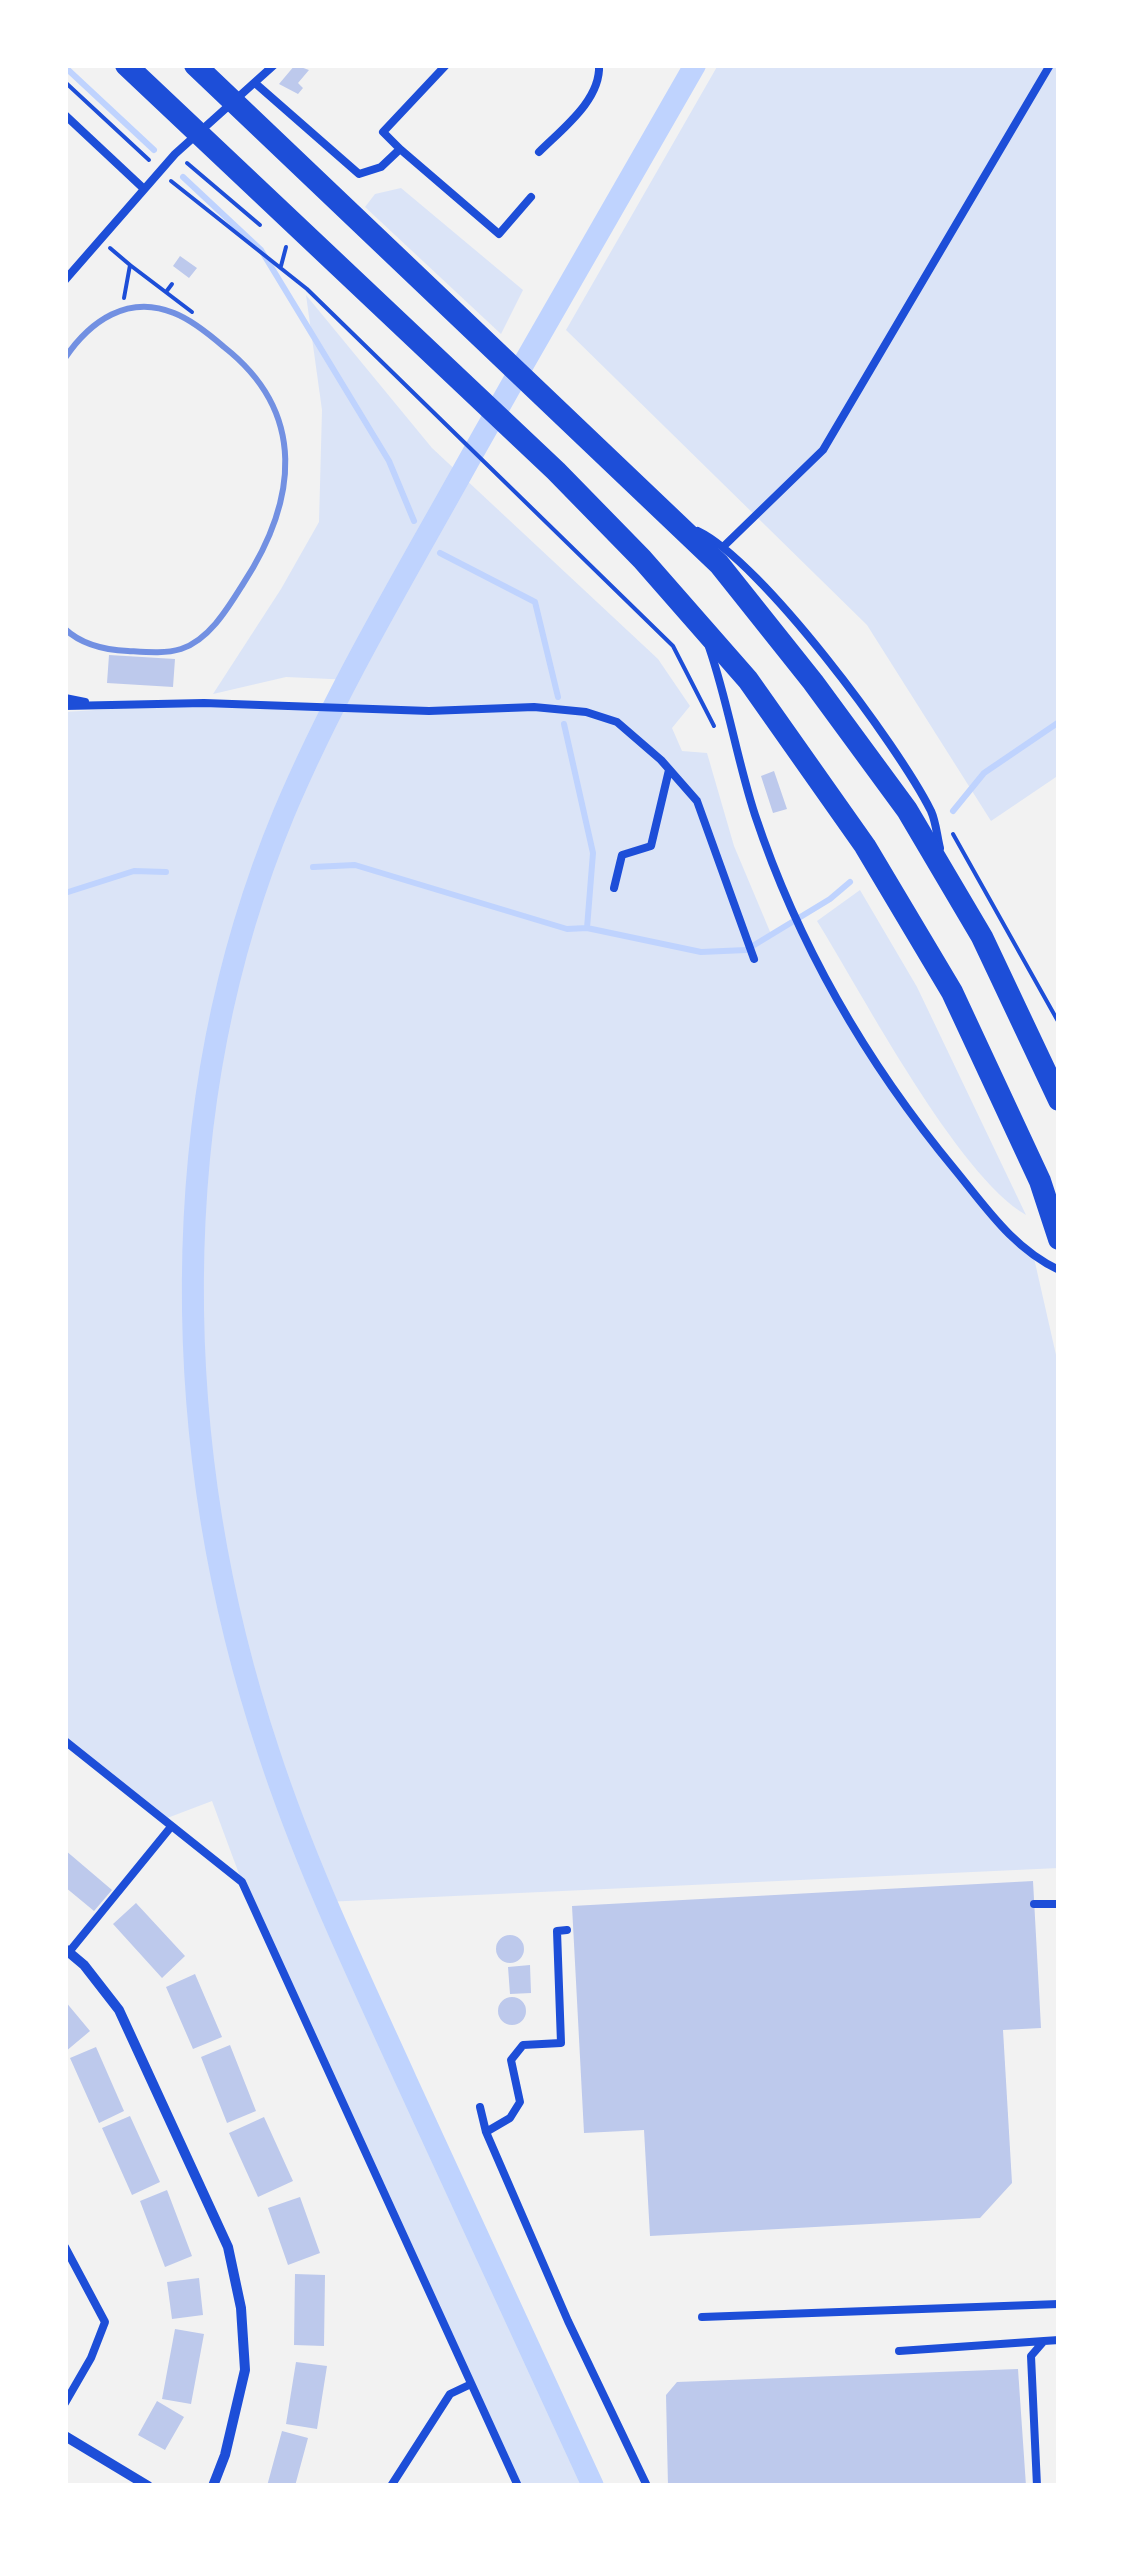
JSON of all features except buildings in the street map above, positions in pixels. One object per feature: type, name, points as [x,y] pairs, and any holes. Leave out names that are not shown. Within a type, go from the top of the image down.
[{"type":"highway","points":[[126,65],[556,471],[748,680],[865,846],[907,915],[991,1070],[1040,1181],[1059,1239]]},
{"type":"highway","points":[[195,65],[718,564],[813,682],[907,810],[982,937],[1059,1100]]},
{"type":"street","points":[[67,1951],[119,2010],[228,2247],[242,2308],[245,2370],[225,2455],[212,2486]]},
{"type":"street","points":[[65,2436],[148,2486]]},
{"type":"lane","points":[[65,280],[106,228],[176,154],[274,65]]},
{"type":"lane","points":[[446,65],[383,132],[499,234],[531,198]]},
{"type":"lane","points":[[539,152],[581,109],[600,80],[599,65]]},
{"type":"lane","points":[[724,546],[823,450],[1050,65]]},
{"type":"lane","points":[[255,82],[359,174],[381,167],[400,149]]},
{"type":"lane","points":[[65,116],[143,188]]},
{"type":"lane","points":[[671,518],[724,546],[816,648],[896,754],[932,814],[946,874]]},
{"type":"lane","points":[[700,624],[726,697],[754,811],[781,889],[841,1011],[940,1153],[1013,1238],[1034,1258],[1059,1270]]},
{"type":"lane","points":[[65,698],[102,706]]},
{"type":"lane","points":[[65,706],[534,707],[586,712],[617,722],[697,801],[754,959]]},
{"type":"lane","points":[[614,888],[622,856],[652,846],[669,770]]},
{"type":"lane","points":[[65,1741],[242,1882],[518,2486]]},
{"type":"lane","points":[[67,1951],[170,1828]]},
{"type":"lane","points":[[1034,1904],[1059,1904]]},
{"type":"lane","points":[[486,2132],[510,2118],[520,2102],[511,2060],[524,2044],[561,2043],[557,1931],[567,1930]]},
{"type":"lane","points":[[480,2106],[486,2132],[568,2321],[646,2486]]},
{"type":"lane","points":[[65,2247],[105,2322],[65,2402]]},
{"type":"lane","points":[[702,2317],[1059,2304]]},
{"type":"lane","points":[[900,2350],[1059,2340]]},
{"type":"lane","points":[[1038,2486],[1031,2356],[1044,2342]]},
{"type":"lane","points":[[392,2486],[450,2394],[469,2385]]},
{"type":"path","points":[[65,82],[132,144]]},
{"type":"path","points":[[176,154],[287,248],[280,268]]},
{"type":"path","points":[[188,198],[280,268],[490,466],[672,646],[717,731],[739,752]]},
{"type":"path","points":[[106,228],[111,251],[192,312]]},
{"type":"path","points":[[124,298],[130,265]]},
{"type":"path","points":[[166,292],[172,284]]},
{"type":"shaded area","points":[[718,65],[1059,65],[1059,775],[991,821],[867,625],[566,330]]},
{"type":"shaded area","points":[[401,188],[523,290],[501,334],[365,207],[375,194]]},
{"type":"shaded area","points":[[306,295],[432,448],[658,659],[690,706],[672,728],[682,751],[707,753],[734,846],[771,934],[797,919],[832,997],[941,1153],[1034,1258],[1059,1368],[1059,1868],[325,1902],[593,2486],[518,2486],[242,1882],[212,1801],[162,1820],[65,1741],[65,712],[204,703],[343,703],[353,680],[286,677],[213,694],[319,522],[322,410]]},
{"type":"shaded area","points":[[860,890],[917,987],[1026,1215],[999,1194],[942,1124],[817,921]]},
{"type":"waterway","points":[[593,2486],[351,1959],[299,1837],[269,1753],[236,1639],[212,1521],[197,1402],[193,1282],[199,1161],[216,1043],[244,926],[284,813],[374,631],[695,65]]},
{"type":"waterway","points":[[65,67],[154,150]]},
{"type":"waterway","points":[[183,177],[261,250],[389,461],[414,521]]},
{"type":"waterway","points":[[440,553],[535,602],[558,697]]},
{"type":"waterway","points":[[953,811],[984,773],[1059,722]]},
{"type":"waterway","points":[[564,724],[593,853],[587,928]]},
{"type":"waterway","points":[[313,867],[355,865],[567,929],[587,928],[701,952],[746,950],[830,899],[850,882]]},
{"type":"waterway","points":[[65,893],[134,871],[166,872]]},
{"type":"railway","points":[[65,358],[86,333],[112,314],[141,307],[181,316],[212,337],[251,373],[270,400],[281,429],[285,459],[283,490],[261,553],[224,613],[191,645],[168,652],[102,648],[65,629]]}]
